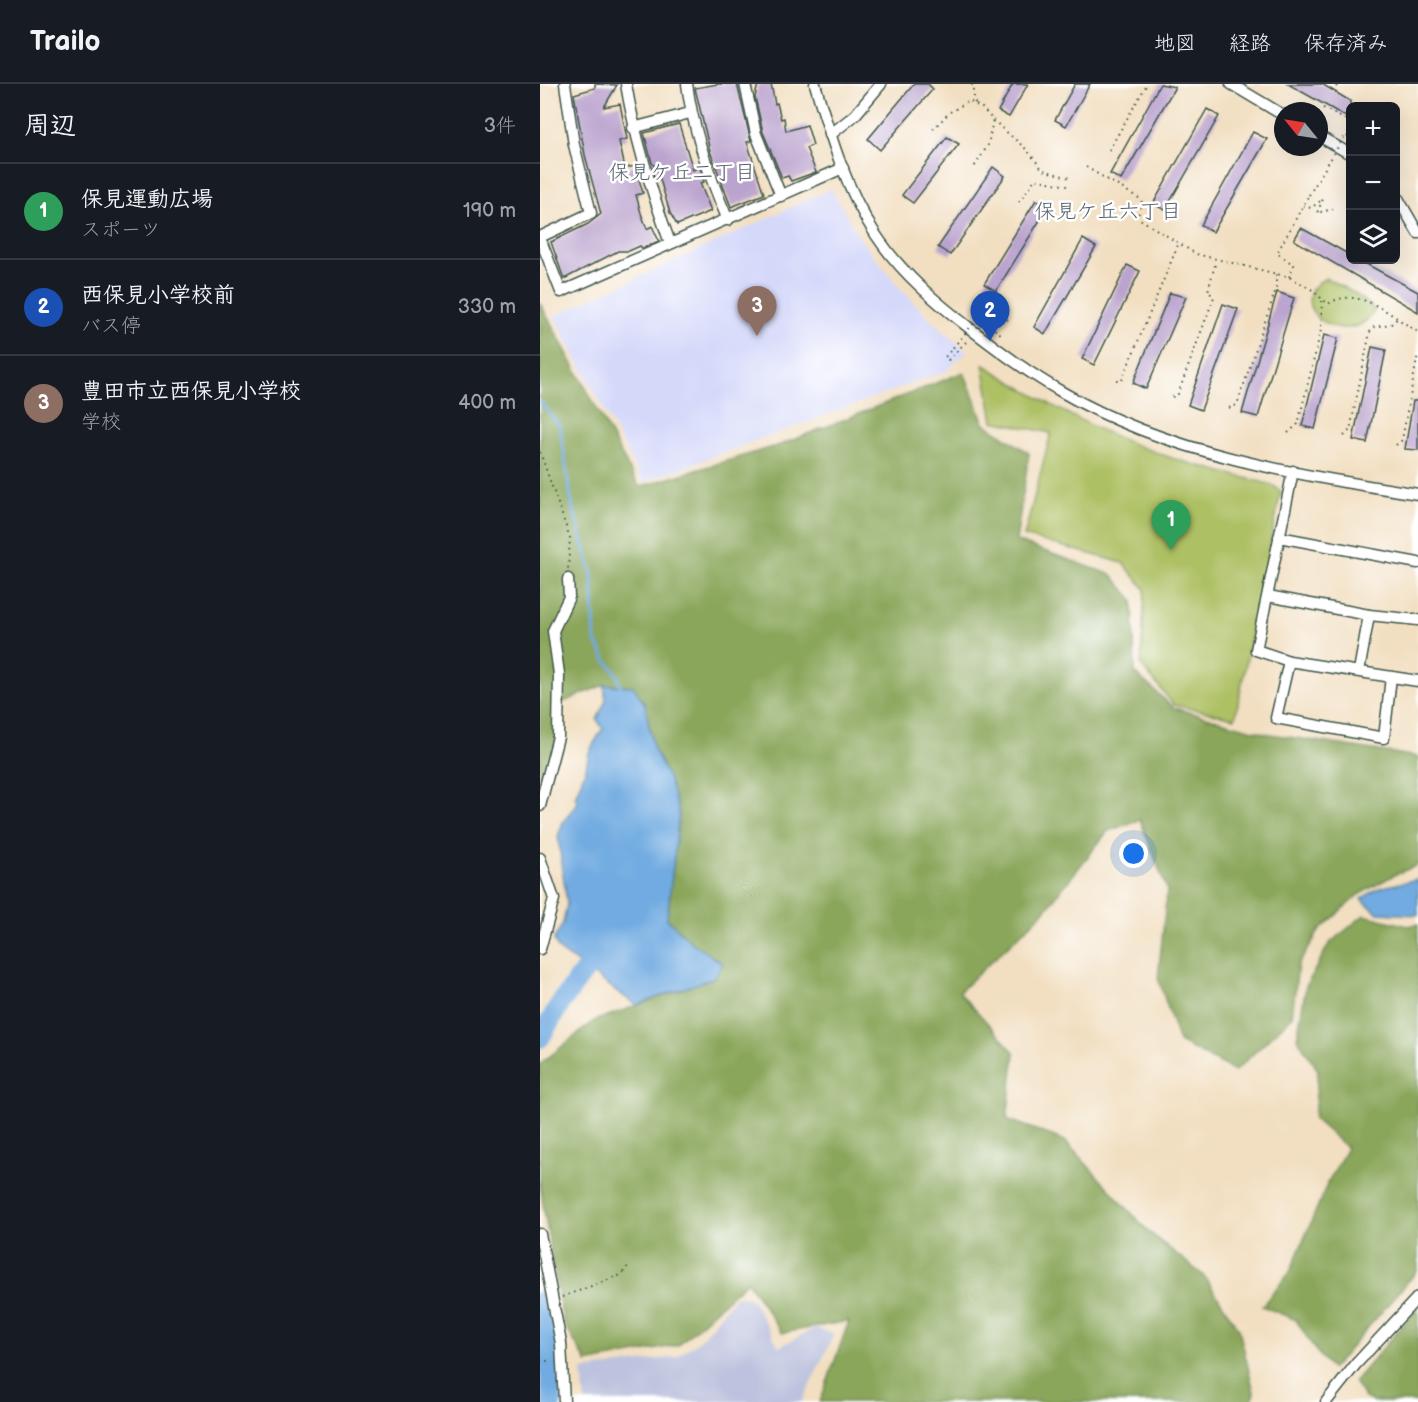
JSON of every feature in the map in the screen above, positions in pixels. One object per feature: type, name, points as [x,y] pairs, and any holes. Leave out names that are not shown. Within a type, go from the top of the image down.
[{"type":"street","points":[[565,84],[574,145],[591,213],[540,237],[561,292],[843,168]]},
{"type":"street","points":[[626,84],[633,128],[648,181],[670,243]]},
{"type":"street","points":[[687,84],[690,113],[710,176],[728,219]]},
{"type":"street","points":[[745,84],[756,134],[781,196]]},
{"type":"street","points":[[815,84],[830,135],[843,168],[876,235],[911,278],[945,309],[1003,354],[1062,393],[1137,428],[1201,449],[1293,471],[1418,494]]},
{"type":"street","points":[[830,135],[855,115],[881,84]]},
{"type":"street","points":[[1231,84],[1274,110]]},
{"type":"street","points":[[633,128],[690,113]]},
{"type":"street","points":[[1328,141],[1346,152]]},
{"type":"street","points":[[1400,203],[1418,233]]},
{"type":"street","points":[[1293,471],[1256,650],[1289,660],[1418,681]]},
{"type":"street","points":[[1279,537],[1418,563]]},
{"type":"street","points":[[540,806],[558,737],[559,674],[553,631],[569,597],[568,579]]},
{"type":"street","points":[[1268,596],[1369,615],[1418,620]]},
{"type":"street","points":[[1359,671],[1369,615]]},
{"type":"street","points":[[1289,660],[1276,718],[1383,738],[1391,677]]},
{"type":"street","points":[[540,858],[554,899],[540,949]]},
{"type":"street","points":[[540,1234],[548,1283],[555,1300],[561,1343],[564,1402]]},
{"type":"street","points":[[1326,1402],[1356,1364],[1418,1297]]},
{"type":"path","points":[[972,84],[975,104]]},
{"type":"path","points":[[1109,150],[1147,84]]},
{"type":"path","points":[[933,129],[950,112],[969,101],[1027,150],[1043,170],[1070,178]]},
{"type":"path","points":[[1328,111],[1346,120]]},
{"type":"path","points":[[973,169],[988,145],[993,120]]},
{"type":"path","points":[[1288,277],[1294,265],[1277,253],[1309,195],[1346,136]]},
{"type":"path","points":[[1086,167],[1142,200],[1139,213],[1135,216],[1196,254],[1276,272],[1311,289],[1328,304],[1342,297],[1363,299],[1418,332]]},
{"type":"path","points":[[1018,201],[1035,179],[1068,186]]},
{"type":"path","points":[[1303,206],[1311,208],[1323,199],[1317,213],[1333,209]]},
{"type":"path","points":[[1116,380],[1122,380],[1179,244]]},
{"type":"path","points":[[1172,397],[1178,394],[1214,297],[1208,291],[1216,260]]},
{"type":"path","points":[[1229,408],[1237,405],[1275,289],[1276,272]]},
{"type":"path","points":[[1288,434],[1298,424],[1321,330],[1322,301]]},
{"type":"path","points":[[1002,316],[1008,320]]},
{"type":"path","points":[[966,342],[948,360],[945,357],[979,317],[1002,335]]},
{"type":"path","points":[[1344,436],[1350,430],[1370,332],[1374,327],[1391,324],[1397,319]]},
{"type":"path","points":[[1396,445],[1402,440],[1418,354]]},
{"type":"path","points":[[540,452],[570,538],[568,579]]},
{"type":"path","points":[[555,1300],[621,1275],[628,1265]]},
{"type":"shaded area","points":[[831,189],[860,239],[899,287],[967,352],[946,371],[643,482],[554,316]]},
{"type":"shaded area","points":[[736,1296],[751,1298],[779,1347],[815,1328],[834,1334],[802,1402],[585,1402],[582,1370],[676,1357],[700,1340]]},
{"type":"green space","points":[[1326,278],[1356,294],[1375,310],[1363,323],[1349,328],[1335,327],[1322,321],[1313,312],[1309,301],[1313,289]]},
{"type":"green space","points":[[540,303],[639,487],[780,445],[964,372],[984,423],[1029,453],[1016,541],[1112,575],[1133,600],[1135,673],[1174,708],[1264,733],[1418,757],[1418,865],[1358,895],[1319,931],[1298,965],[1292,1017],[1235,1071],[1179,1042],[1158,978],[1167,890],[1140,820],[1108,831],[1043,913],[959,992],[1015,1053],[1007,1119],[1065,1141],[1149,1232],[1204,1276],[1239,1329],[1254,1392],[1252,1402],[820,1402],[849,1321],[782,1333],[747,1281],[678,1345],[587,1363],[563,1322],[543,1205],[540,1184],[540,1064],[594,1021],[713,978],[723,964],[691,942],[667,919],[679,813],[669,780],[653,747],[645,704],[633,686],[604,685],[556,705],[557,737],[540,793]]},
{"type":"green space","points":[[983,364],[1049,404],[1118,438],[1179,460],[1272,485],[1281,491],[1235,718],[1174,705],[1141,665],[1145,589],[1123,563],[1024,536],[1051,433],[993,421]]},
{"type":"green space","points":[[1364,915],[1408,926],[1418,924],[1418,1270],[1332,1369],[1316,1351],[1296,1320],[1262,1306],[1290,1272],[1328,1182],[1347,1148],[1314,1119],[1318,1070],[1297,1038],[1306,986],[1329,944]]},
{"type":"green space","points":[[1418,1307],[1418,1402],[1373,1402],[1365,1398],[1354,1382]]},
{"type":"water","points":[[604,685],[633,686],[645,704],[653,747],[669,780],[679,813],[667,919],[691,942],[723,964],[713,978],[636,1005],[558,949],[554,939],[563,923],[567,904],[558,836],[563,822],[578,802],[575,797],[586,768],[589,752],[603,728],[597,720],[606,700]]},
{"type":"water","points":[[1418,879],[1418,915],[1378,913],[1361,899],[1379,888]]},
{"type":"building","points":[[595,84],[617,85],[604,107],[620,104],[627,139],[619,141],[625,168],[635,166],[643,193],[636,195],[641,213],[647,229],[652,226],[659,241],[642,248],[640,246],[629,251],[618,251],[564,279],[551,242],[588,224],[601,214],[585,155],[574,94],[595,88]]},
{"type":"building","points":[[718,84],[737,84],[751,141],[747,142],[764,194],[731,207],[710,151],[695,88]]},
{"type":"building","points":[[758,84],[771,84],[775,104],[777,103],[781,119],[784,118],[786,131],[807,125],[813,145],[806,148],[816,172],[791,181],[788,176],[782,178],[763,132],[755,97]]},
{"type":"building","points":[[914,84],[928,84],[933,89],[880,150],[868,139]]},
{"type":"building","points":[[1013,84],[1028,84],[1009,117],[998,111]]},
{"type":"building","points":[[1075,84],[1090,84],[1066,126],[1055,120]]},
{"type":"building","points":[[1160,84],[1175,87],[1121,180],[1110,174]]},
{"type":"building","points":[[1288,84],[1322,84],[1350,101],[1346,102],[1346,117],[1328,107],[1328,102],[1320,102]]},
{"type":"building","points":[[1207,109],[1219,116],[1165,210],[1153,204]]},
{"type":"building","points":[[679,124],[693,170],[700,167],[704,182],[700,183],[711,211],[677,225],[670,213],[657,169],[652,163],[644,133]]},
{"type":"building","points":[[1253,132],[1267,139],[1213,232],[1201,225]]},
{"type":"building","points":[[947,137],[959,144],[913,203],[902,195]]},
{"type":"building","points":[[993,167],[1005,176],[950,255],[938,247]]},
{"type":"building","points":[[1036,200],[1048,207],[996,291],[984,284]]},
{"type":"building","points":[[1301,228],[1346,253],[1346,264],[1366,264],[1418,292],[1418,312],[1294,240]]},
{"type":"building","points":[[1083,239],[1096,247],[1045,334],[1034,327]]},
{"type":"building","points":[[1127,265],[1140,271],[1094,365],[1082,359]]},
{"type":"building","points":[[1277,292],[1294,298],[1258,417],[1242,413]]},
{"type":"building","points":[[1170,293],[1186,297],[1146,389],[1133,383]]},
{"type":"building","points":[[1223,304],[1238,309],[1201,410],[1188,405]]},
{"type":"building","points":[[1324,335],[1338,338],[1315,429],[1302,426]]},
{"type":"building","points":[[1372,347],[1386,350],[1367,443],[1353,440]]},
{"type":"building","points":[[1413,401],[1418,401],[1418,450],[1405,449]]},
{"type":"waterway","points":[[540,401],[560,427],[572,505],[592,574],[595,640],[605,659],[617,674],[621,689]]},
{"type":"waterway","points":[[540,1038],[562,1001],[586,969]]},
{"type":"waterway","points":[[540,1301],[545,1309],[552,1402]]},
{"type":"place","name":"豊田市立西保見小学校","points":[[757,336]]},
{"type":"place","name":"西保見小学校前","points":[[990,341]]},
{"type":"place","name":"保見運動広場","points":[[1171,550]]},
{"type":"district","name":"保見ケ丘二丁目","points":[[682,172]]},
{"type":"district","name":"保見ケ丘六丁目","points":[[1108,211]]}]
